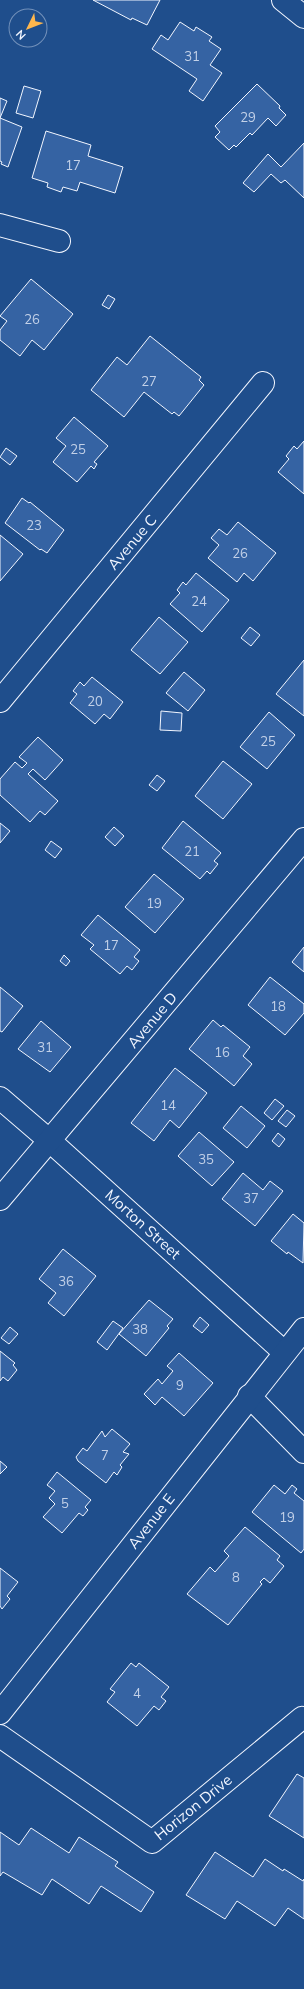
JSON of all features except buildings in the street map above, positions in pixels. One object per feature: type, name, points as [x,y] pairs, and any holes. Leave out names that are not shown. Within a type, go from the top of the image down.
[{"type":"street","points":[[284,0],[304,17]]},
{"type":"street","points":[[0,225],[59,241]]},
{"type":"street","name":"Avenue C","points":[[0,701],[264,383]]},
{"type":"street","name":"Avenue D","points":[[0,1199],[304,840]]},
{"type":"street","name":"Morton Street","points":[[0,1098],[50,1141],[284,1352]]},
{"type":"street","name":"Avenue E","points":[[0,1713],[249,1396],[304,1329]]},
{"type":"street","points":[[249,1396],[304,1452]]},
{"type":"street","name":"Horizon Drive","points":[[0,1736],[152,1842],[302,1718],[304,1719]]}]
